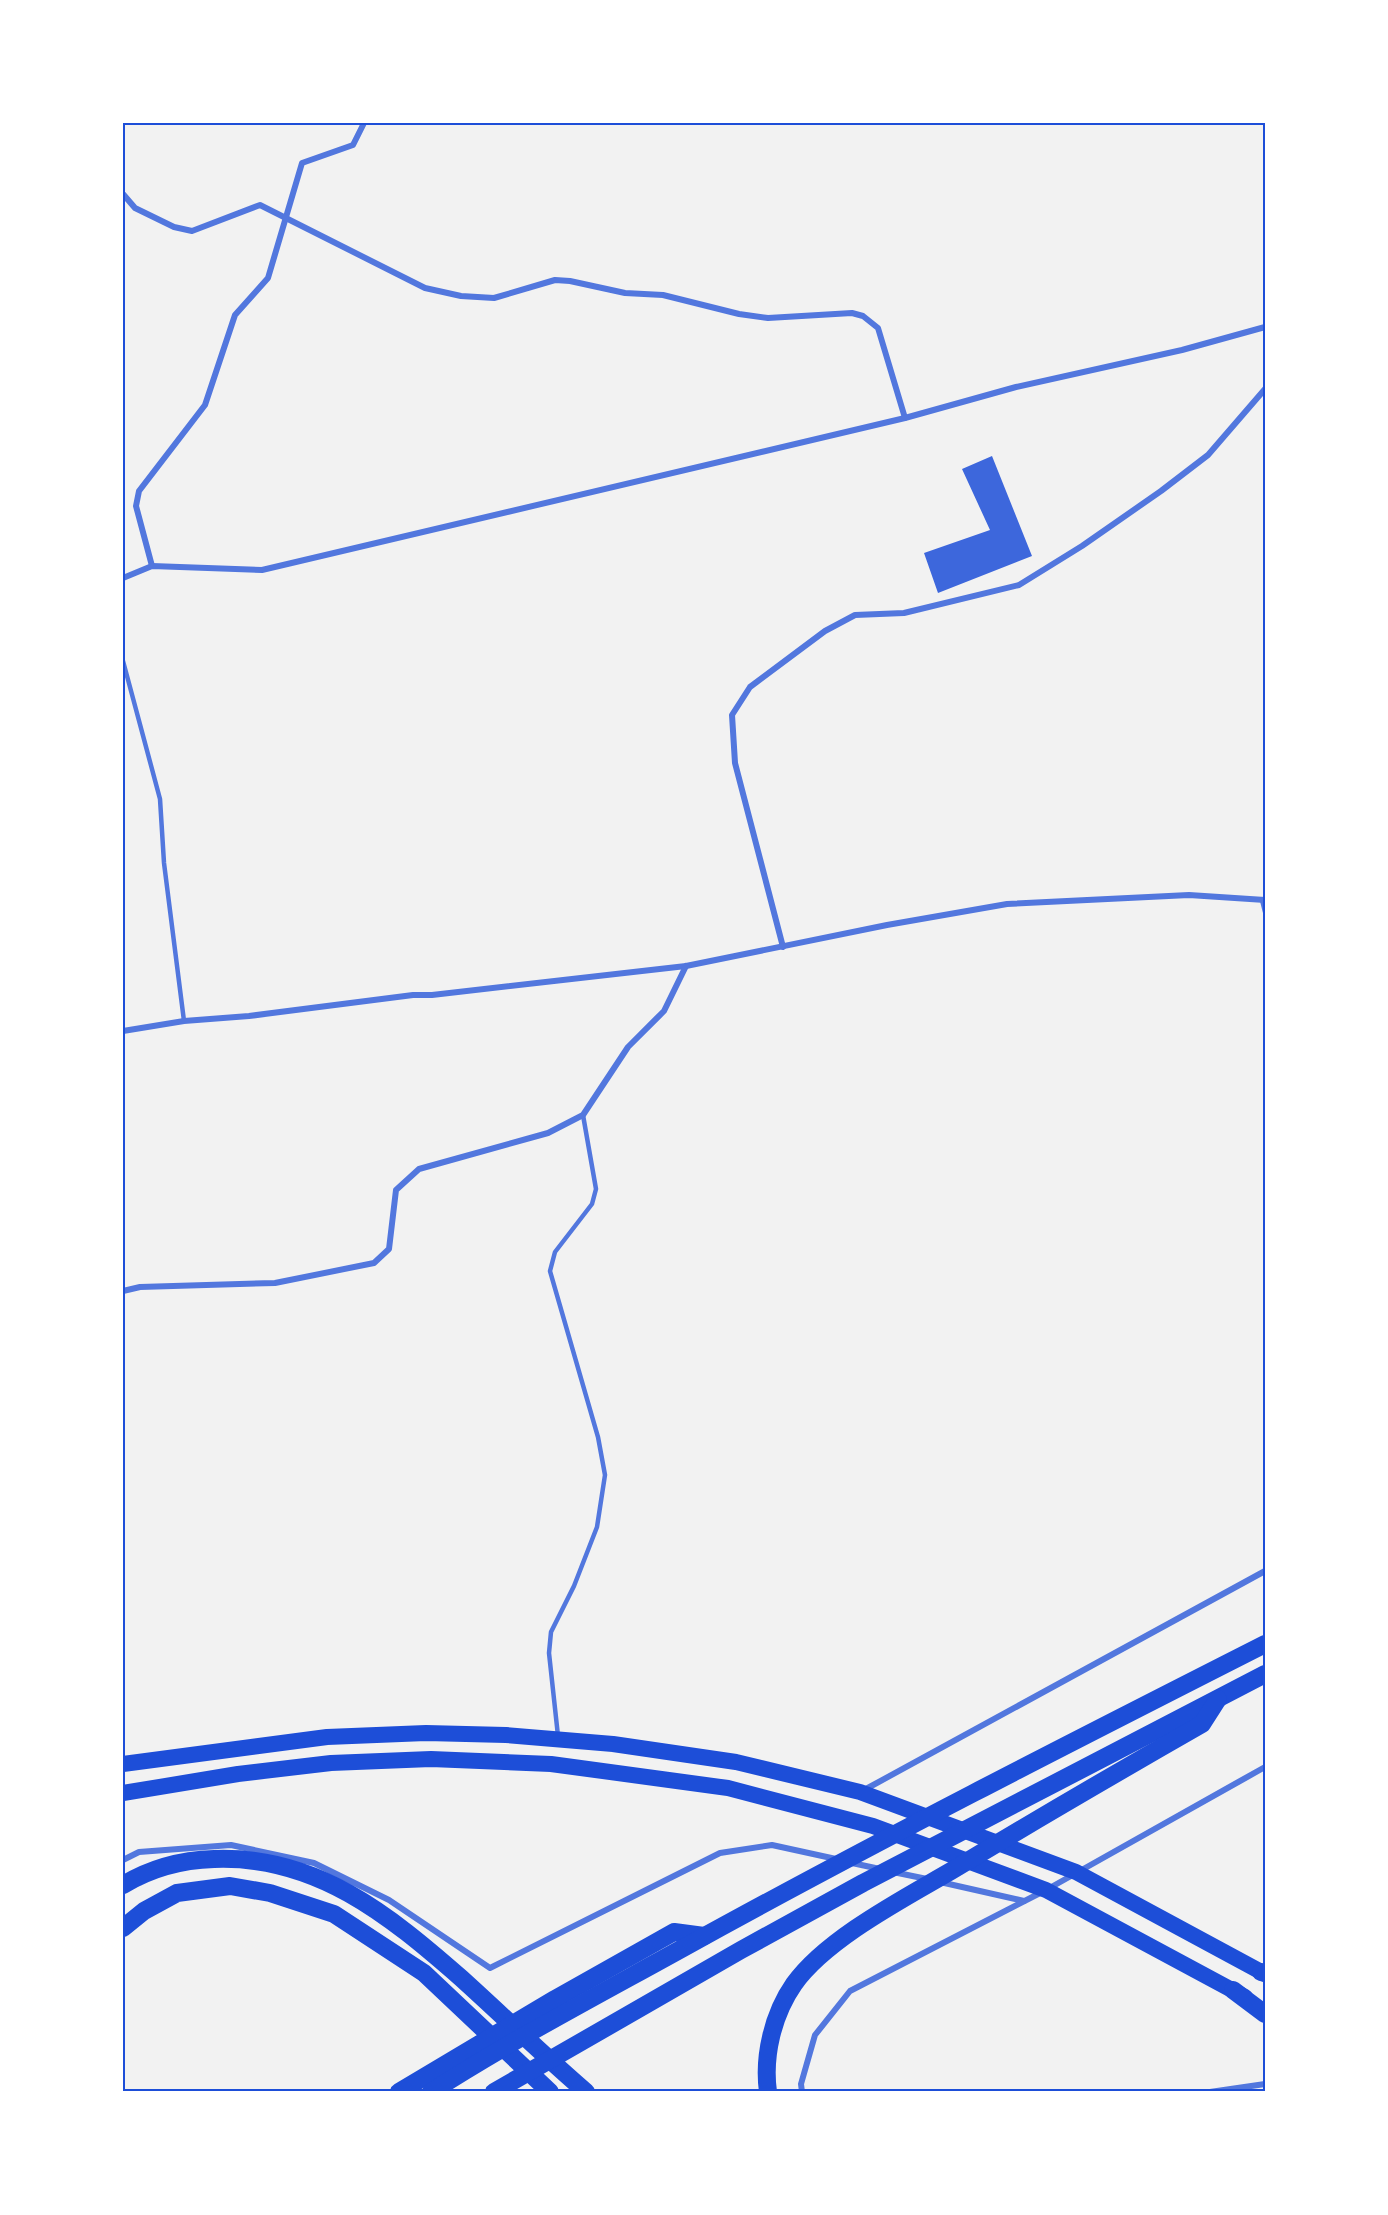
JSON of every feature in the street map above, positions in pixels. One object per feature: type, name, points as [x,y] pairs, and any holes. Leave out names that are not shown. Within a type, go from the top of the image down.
[{"type":"highway","points":[[399,2092],[440,2067],[704,1936],[972,1792],[1265,1644]]},
{"type":"highway","points":[[494,2092],[863,1882],[1265,1674]]},
{"type":"highway","points":[[768,2092],[766,2076],[769,2047],[780,2011],[794,1984],[826,1952],[899,1902],[1202,1724],[1219,1698]]},
{"type":"highway","points":[[123,1764],[327,1737],[426,1733],[506,1735],[614,1744],[736,1762],[860,1792],[1076,1872],[1264,1973]]},
{"type":"highway","points":[[123,1792],[238,1774],[331,1763],[431,1759],[551,1764],[728,1788],[873,1826],[1046,1890],[1233,1990],[1265,2012]]},
{"type":"highway","points":[[123,1885],[157,1868],[193,1860],[234,1858],[268,1862],[335,1885],[408,1932],[586,2092]]},
{"type":"highway","points":[[123,1928],[144,1911],[177,1893],[230,1886],[270,1893],[334,1914],[424,1973],[550,2092]]},
{"type":"highway","points":[[431,2092],[562,2005]]},
{"type":"street","points":[[152,566],[136,506],[139,491],[206,405],[235,315],[268,278],[302,163],[353,145],[364,123]]},
{"type":"street","points":[[123,194],[135,208],[174,227],[192,231],[260,205],[425,288],[461,296],[494,297],[555,280],[625,293],[663,295],[739,314],[768,318],[852,314],[863,316],[878,328],[905,418]]},
{"type":"street","points":[[123,578],[152,566],[262,570],[905,418],[1016,387],[1182,350],[1265,327]]},
{"type":"street","points":[[783,947],[735,763],[732,715],[750,687],[825,631],[855,615],[904,613],[1019,585],[1091,540],[1208,455],[1265,389]]},
{"type":"street","points":[[123,1031],[184,1021],[249,1016],[413,995],[432,995],[686,966],[887,925],[1007,904],[1190,895],[1264,900]]},
{"type":"street","points":[[123,1291],[140,1287],[275,1283],[374,1263],[389,1249],[396,1190],[419,1169],[548,1133],[583,1115],[628,1047],[664,1011],[686,966]]},
{"type":"street","points":[[860,1792],[1265,1571]]},
{"type":"street","points":[[802,2092],[801,2084],[814,2035],[850,1991],[1046,1890],[1265,1767]]},
{"type":"street","points":[[123,1860],[139,1852],[231,1845],[314,1863],[390,1900],[490,1968],[720,1853],[772,1845],[1024,1901]]},
{"type":"street","points":[[1210,2092],[1264,2084]]},
{"type":"lane","points":[[123,661],[160,799],[164,863],[184,1021]]},
{"type":"lane","points":[[1264,900],[1265,912]]},
{"type":"lane","points":[[559,1739],[549,1653],[551,1632],[574,1586],[597,1527],[605,1475],[598,1437],[549,1270],[555,1252],[592,1204],[596,1189],[583,1115]]},
{"type":"building","points":[[992,456],[1032,556],[938,593],[924,553],[990,530],[962,469]]}]
